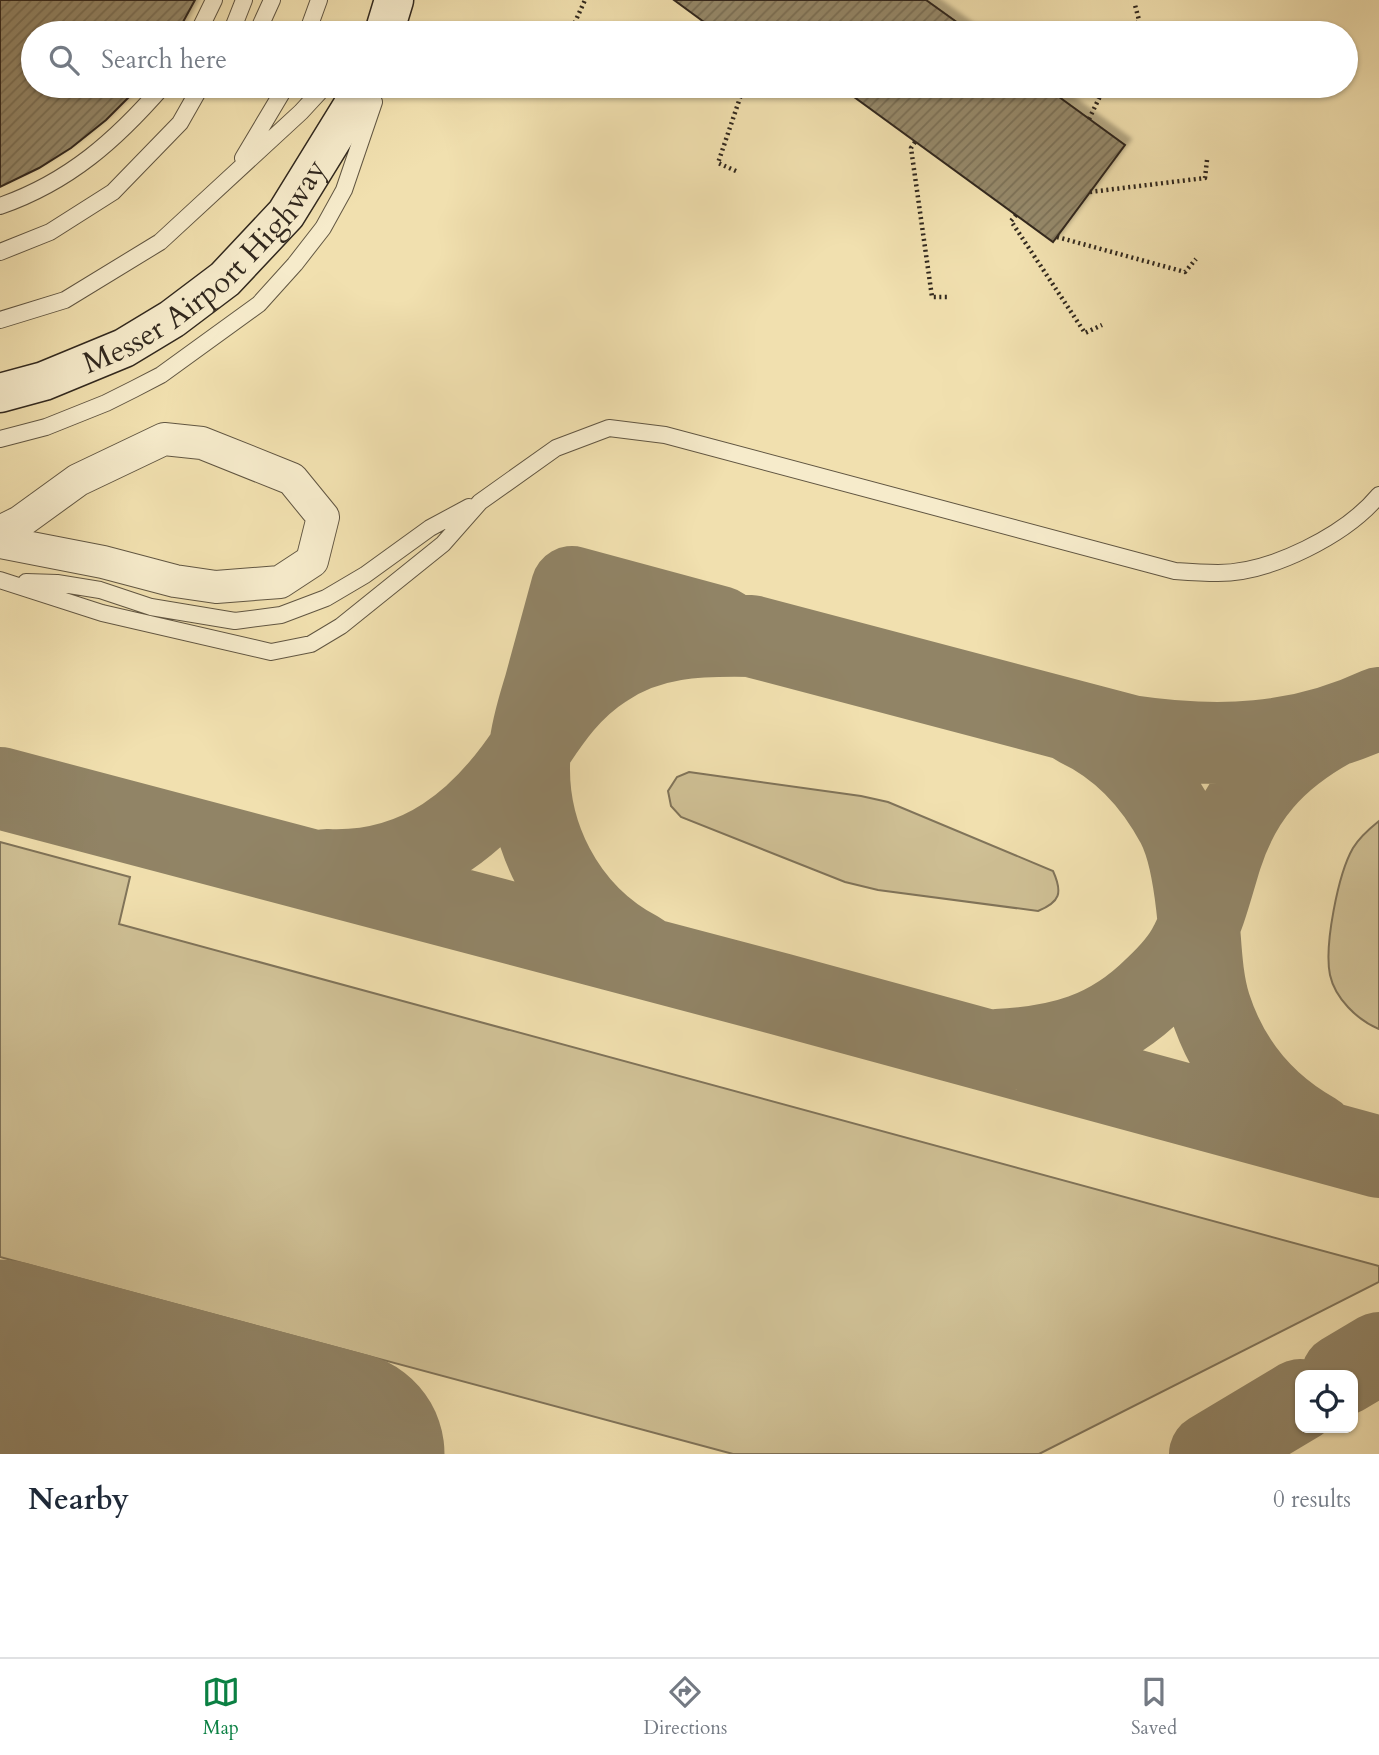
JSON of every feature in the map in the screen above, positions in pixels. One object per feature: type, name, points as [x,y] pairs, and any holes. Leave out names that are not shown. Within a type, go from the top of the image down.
[{"type":"main road","points":[[388,21],[394,0]]},
{"type":"main road","name":"Messer Airport Highway","points":[[0,393],[44,381],[124,348],[172,319],[225,279],[286,214],[352,107],[363,98]]},
{"type":"street","points":[[0,532],[20,522],[78,480],[164,439],[202,443],[292,479],[323,517],[312,561],[280,582],[216,587],[175,581],[103,562],[0,542]]},
{"type":"lane","points":[[201,21],[211,0]]},
{"type":"lane","points":[[236,21],[244,0]]},
{"type":"lane","points":[[262,21],[272,0]]},
{"type":"lane","points":[[312,21],[320,0]]},
{"type":"lane","points":[[0,206],[47,186],[101,150],[130,124],[153,98]]},
{"type":"lane","points":[[0,253],[50,232],[113,192],[180,123],[194,98]]},
{"type":"lane","points":[[234,172],[279,98]]},
{"type":"lane","points":[[0,320],[65,300],[159,243],[314,98]]},
{"type":"lane","points":[[0,439],[46,427],[106,403],[161,375],[259,304],[323,228],[344,190],[367,98]]},
{"type":"lane","points":[[1,580],[57,583],[100,590],[151,607],[235,621],[281,615],[327,598],[365,575],[430,528],[480,502],[556,447],[609,428],[666,435],[1175,571],[1221,573],[1271,564],[1325,540],[1356,518],[1379,495]]},
{"type":"lane","points":[[1,580],[102,613],[271,652],[311,644],[341,626],[443,544],[480,502]]},
{"type":"path","points":[[575,21],[585,0]]},
{"type":"path","points":[[1135,5],[1138,21]]},
{"type":"path","points":[[736,171],[718,163],[740,98]]},
{"type":"path","points":[[1088,119],[1099,98]]},
{"type":"path","points":[[915,142],[911,148],[932,297],[949,297]]},
{"type":"path","points":[[1090,192],[1205,178],[1207,160]]},
{"type":"path","points":[[1016,215],[1011,221],[1085,333],[1102,325]]},
{"type":"path","points":[[1057,237],[1185,272],[1196,259]]},
{"type":"shaded area","points":[[689,772],[888,802],[1053,871],[1058,885],[1058,896],[1051,904],[1038,911],[878,890],[845,882],[681,817],[671,806],[668,791],[677,777]]},
{"type":"shaded area","points":[[1379,821],[1379,1029],[1355,1014],[1337,992],[1330,975],[1329,947],[1334,910],[1347,860],[1358,841]]},
{"type":"shaded area","points":[[0,842],[130,877],[119,924],[1379,1266],[1379,1282],[1039,1454],[733,1454],[0,1257]]},
{"type":"building","points":[[0,0],[195,0],[184,21],[21,21],[21,98],[128,98],[71,148],[39,168],[0,187]]},
{"type":"building","points":[[674,0],[926,0],[955,21],[703,21]]},
{"type":"building","points":[[855,98],[1060,98],[1125,145],[1053,242]]},
{"type":"taxiway","points":[[639,953],[612,936],[589,916],[569,893],[553,867],[533,810],[529,779],[534,724],[572,587],[720,627]]},
{"type":"taxiway","points":[[327,870],[360,869],[391,863],[419,853],[445,838],[491,799],[554,715],[592,675],[639,649],[694,637],[751,636],[1130,736],[1163,740],[1226,743],[1288,737],[1349,721],[1379,708]]},
{"type":"taxiway","points":[[1077,725],[1093,733],[1121,754],[1147,779],[1168,808],[1185,843],[1197,906],[1204,982],[1210,1006],[1227,1046],[1250,1080],[1265,1096],[1297,1123],[1315,1134]]},
{"type":"taxiway","points":[[997,1050],[1042,1046],[1082,1035],[1120,1017],[1160,983],[1180,961],[1196,933],[1229,835],[1249,798],[1262,781],[1293,752],[1331,727]]},
{"type":"taxiway","points":[[0,788],[780,994],[1379,1157]]},
{"type":"taxiway","points":[[1350,1370],[1379,1353]]},
{"type":"taxiway","points":[[1210,1454],[1295,1403]]},
{"type":"runway","points":[[0,1362],[342,1454]]}]
